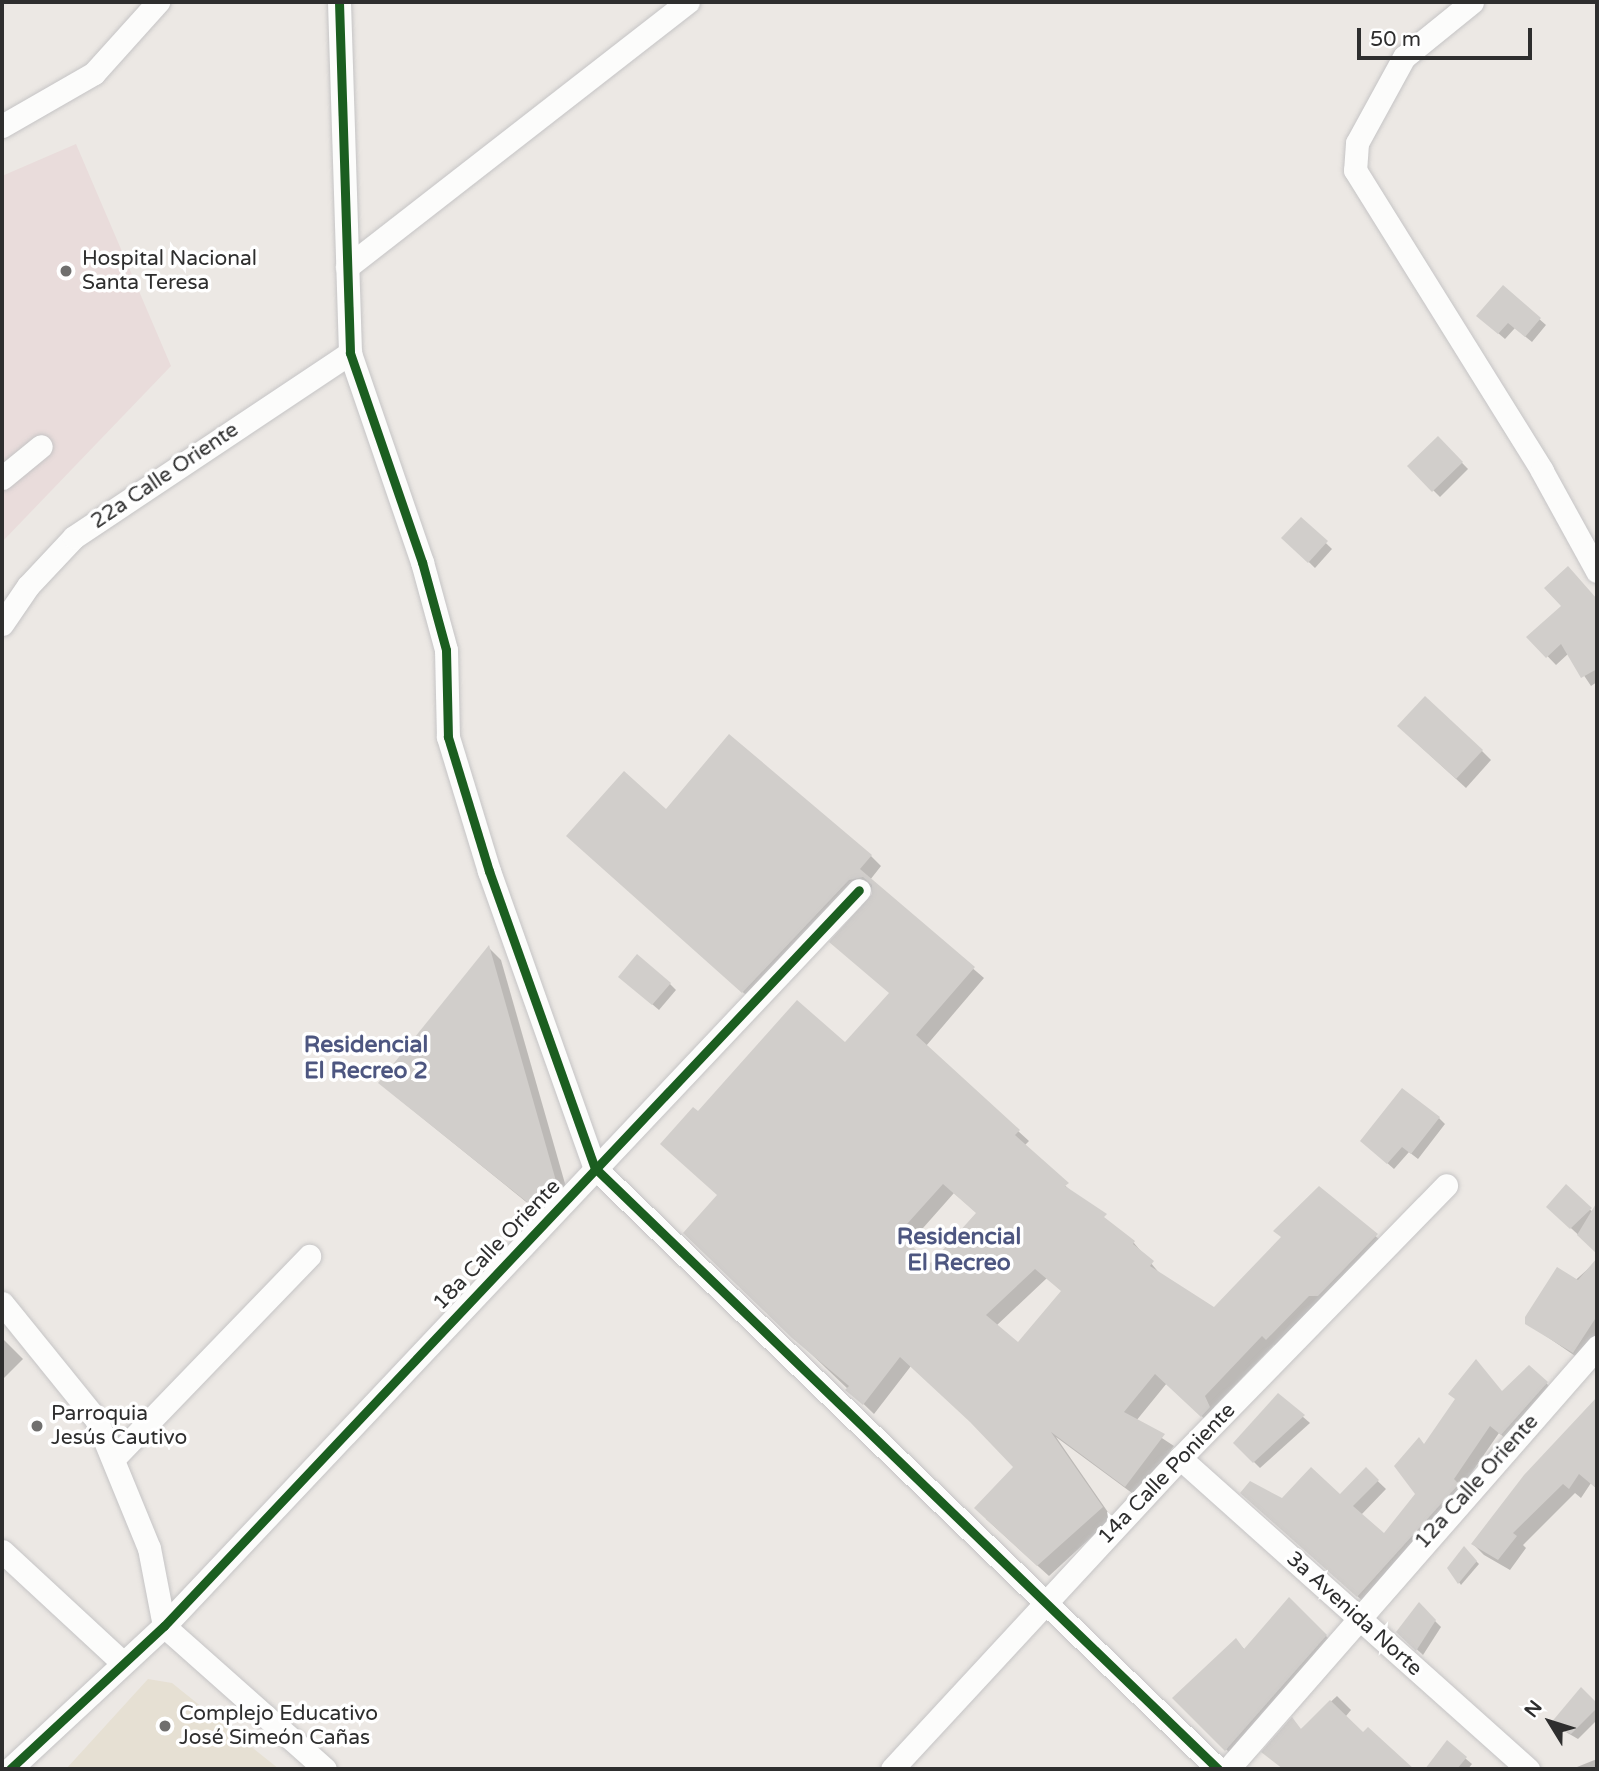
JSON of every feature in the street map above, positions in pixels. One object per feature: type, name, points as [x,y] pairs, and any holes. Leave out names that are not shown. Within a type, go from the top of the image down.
[{"type":"street","points":[[2,126],[94,74],[158,2]]},
{"type":"street","points":[[347,267],[688,2]]},
{"type":"street","points":[[1472,2],[1405,57],[1357,143],[1355,170],[1536,460],[1597,571]]},
{"type":"street","points":[[345,6],[350,353],[422,562],[446,650],[452,749],[489,871],[595,1168],[1047,1600],[1217,1769]]},
{"type":"street","name":"22a Calle Oriente","points":[[2,624],[28,586],[74,537],[350,353]]},
{"type":"street","points":[[2,478],[41,446]]},
{"type":"street","name":"18a Calle Oriente","points":[[10,1769],[122,1662],[164,1626],[859,890]]},
{"type":"street","name":"14a Calle Poniente","points":[[892,1769],[1180,1458],[1446,1185]]},
{"type":"street","points":[[114,1458],[309,1256]]},
{"type":"street","points":[[2,1303],[96,1419],[149,1548],[164,1626],[326,1769]]},
{"type":"street","name":"12a Calle Oriente","points":[[1228,1769],[1357,1618],[1597,1347]]},
{"type":"street","name":"3a Avenida Norte","points":[[1180,1458],[1528,1769]]},
{"type":"street","points":[[2,1551],[122,1662]]},
{"type":"shaded area","name":"Hospital Nacional Santa Teresa","points":[[76,144],[171,366],[2,542],[2,176]]},
{"type":"shaded area","name":"Complejo Educativo José Simeón Cañas","points":[[148,1679],[172,1683],[279,1769],[66,1769]]},
{"type":"building","points":[[1503,285],[1541,318],[1525,337],[1508,323],[1498,334],[1476,316]]},
{"type":"building","points":[[1438,436],[1463,462],[1432,492],[1407,466]]},
{"type":"building","points":[[1301,517],[1328,541],[1308,563],[1281,538]]},
{"type":"building","points":[[1568,566],[1597,599],[1597,669],[1581,678],[1561,644],[1546,658],[1526,637],[1561,606],[1544,588]]},
{"type":"building","points":[[1425,696],[1483,750],[1456,779],[1397,726]]},
{"type":"building","points":[[729,734],[872,855],[860,869],[975,967],[916,1035],[1020,1130],[1015,1135],[1069,1183],[1065,1186],[1107,1214],[1104,1217],[1135,1241],[1133,1244],[1154,1261],[1150,1266],[1214,1307],[1281,1237],[1273,1231],[1319,1186],[1378,1234],[1318,1296],[1309,1296],[1266,1340],[1262,1336],[1205,1396],[1210,1407],[1201,1417],[1155,1374],[1124,1412],[1165,1434],[1125,1487],[1051,1432],[1103,1507],[1037,1566],[974,1508],[1013,1467],[970,1422],[900,1357],[863,1405],[845,1390],[849,1386],[792,1338],[683,1233],[717,1195],[660,1144],[693,1107],[698,1111],[797,1000],[845,1042],[889,993],[829,942],[872,894],[872,885],[863,877],[849,880],[742,993],[566,836],[624,771],[666,809]],"holes":[[[943,1184],[976,1213],[931,1263],[898,1234]],[[1035,1269],[1061,1291],[1018,1342],[986,1315]]]},
{"type":"building","points":[[489,945],[558,1188],[537,1210],[378,1083]]},
{"type":"building","points":[[637,954],[671,983],[652,1005],[618,977]]},
{"type":"building","points":[[1402,1088],[1440,1117],[1411,1154],[1402,1147],[1387,1164],[1360,1141]]},
{"type":"building","points":[[1566,1184],[1592,1208],[1570,1229],[1546,1207]]},
{"type":"building","points":[[1597,1202],[1597,1254],[1577,1235]]},
{"type":"building","points":[[1597,1258],[1597,1316],[1573,1353],[1525,1324],[1525,1317],[1557,1267],[1578,1280]]},
{"type":"building","points":[[1476,1359],[1502,1391],[1529,1365],[1548,1382],[1501,1435],[1490,1426],[1454,1479],[1459,1484],[1357,1597],[1240,1493],[1250,1481],[1282,1498],[1311,1467],[1340,1494],[1366,1467],[1379,1480],[1353,1506],[1384,1533],[1415,1494],[1394,1466],[1419,1437],[1424,1444],[1455,1399],[1448,1394]]},
{"type":"building","points":[[1278,1393],[1305,1415],[1253,1463],[1233,1443]]},
{"type":"building","points":[[1597,1397],[1597,1489],[1579,1474],[1569,1489],[1563,1484],[1513,1533],[1517,1536],[1498,1560],[1471,1544],[1524,1475]]},
{"type":"building","points":[[1464,1546],[1477,1561],[1458,1584],[1447,1568]]},
{"type":"building","points":[[1289,1597],[1327,1635],[1225,1751],[1172,1698],[1236,1638],[1244,1649]]},
{"type":"building","points":[[1419,1602],[1436,1620],[1416,1651],[1396,1632]]},
{"type":"building","points":[[1581,1687],[1597,1703],[1597,1708],[1571,1734],[1550,1724]]},
{"type":"building","points":[[1330,1700],[1363,1732],[1368,1727],[1414,1769],[1283,1769],[1261,1752],[1292,1717],[1301,1729]]},
{"type":"building","points":[[1447,1740],[1467,1757],[1457,1769],[1425,1769]]},
{"type":"cycle path","points":[[339,2],[350,353],[422,562],[446,650],[448,737],[489,871],[595,1168],[1218,1769]]},
{"type":"cycle path","points":[[10,1769],[164,1626],[859,890]]},
{"type":"place","name":"Hospital Nacional Santa Teresa","points":[[66,271]]},
{"type":"place","name":"Parroquia Jesús Cautivo","points":[[37,1426]]},
{"type":"place","name":"Complejo Educativo José Simeón Cañas","points":[[165,1726]]},
{"type":"district","name":"Residencial El Recreo 2","points":[[366,1058]]},
{"type":"district","name":"Residencial El Recreo","points":[[959,1250]]}]
